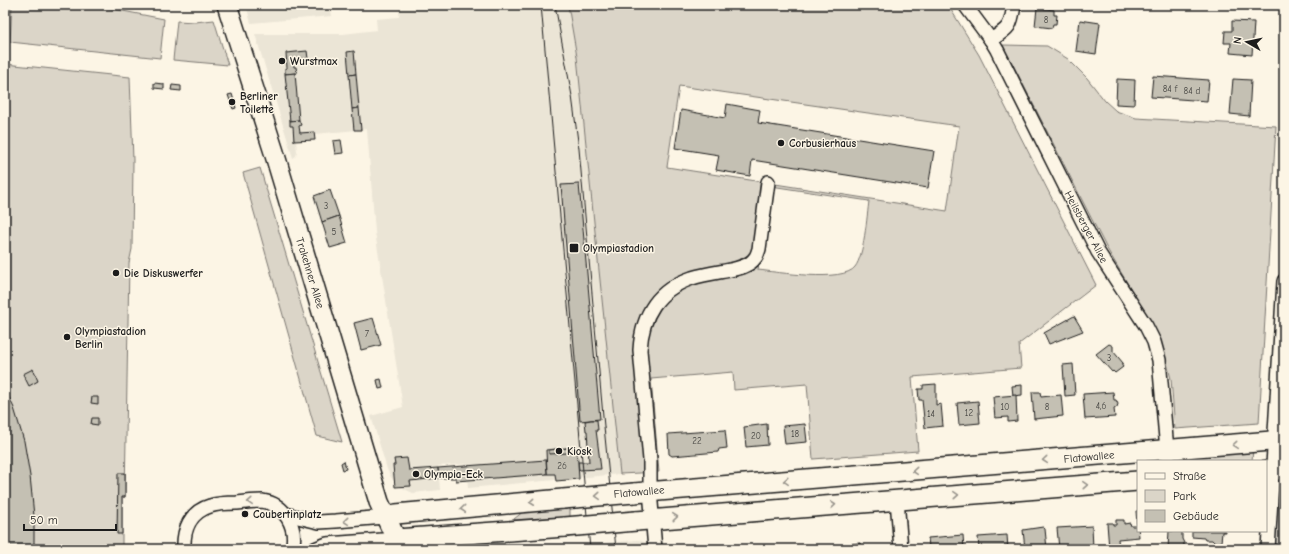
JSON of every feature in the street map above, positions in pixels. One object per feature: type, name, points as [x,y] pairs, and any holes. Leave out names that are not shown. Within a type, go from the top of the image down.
[{"type":"main road","name":"Trakehner Allee","points":[[227,5],[379,502],[399,544]]},
{"type":"main road","name":"Flatowallee","points":[[385,517],[396,514],[563,498],[894,472],[1168,456],[1279,441]]},
{"type":"main road","points":[[894,472],[897,500]]},
{"type":"main road","points":[[399,544],[644,520],[1137,481]]},
{"type":"street","name":"Heilsberger Allee","points":[[965,5],[991,40],[1098,252],[1146,326],[1154,342],[1159,360],[1168,456]]},
{"type":"street","points":[[991,40],[1009,27],[1014,5]]},
{"type":"street","points":[[655,549],[644,520],[642,492],[650,460],[640,350],[644,322],[658,298],[670,288],[692,278],[739,268],[755,258],[759,249],[768,182]]},
{"type":"street","points":[[1268,549],[1274,470],[1279,441],[1284,281]]},
{"type":"street","points":[[897,500],[901,549]]},
{"type":"street","points":[[184,549],[183,536],[188,523],[197,512],[210,506],[261,501],[274,505],[285,514],[294,534],[292,549]]},
{"type":"street","points":[[285,514],[319,522],[385,517]]},
{"type":"street","points":[[315,549],[327,544],[399,544]]},
{"type":"shaded area","points":[[246,5],[330,5],[332,16],[251,23]]},
{"type":"shaded area","points":[[400,5],[568,5],[577,57],[620,474],[468,488],[466,464],[438,466],[440,490],[413,493],[400,487],[395,487],[395,483],[387,469],[371,416],[403,407],[375,232],[367,129],[315,134],[315,140],[296,141],[297,152],[296,156],[293,158],[255,34],[343,34],[377,30],[376,19],[399,17]]},
{"type":"shaded area","points":[[623,5],[691,5],[691,9]]},
{"type":"shaded area","points":[[638,540],[649,543],[650,549],[556,549],[556,547]]},
{"type":"green space","points":[[12,5],[92,5],[164,19],[160,58],[10,42]]},
{"type":"green space","points":[[568,5],[623,5],[691,9],[691,5],[948,5],[979,55],[1096,285],[1019,344],[1021,368],[912,377],[918,451],[813,459],[807,384],[734,390],[733,372],[651,379],[659,472],[620,474],[577,57]],"holes":[[[679,86],[959,126],[947,211],[667,167]],[[771,186],[869,201],[863,245],[855,267],[848,272],[824,276],[758,270]]]},
{"type":"green space","points":[[214,20],[228,65],[173,60],[177,21],[195,22]]},
{"type":"green space","points":[[1003,45],[1047,46],[1068,59],[1087,78],[1105,101],[1116,111],[1136,118],[1276,126],[1259,423],[1175,429],[1171,379],[1158,335],[1106,247]]},
{"type":"green space","name":"Olympiastadion Berlin","points":[[5,64],[130,77],[133,160],[132,249],[129,263],[125,497],[122,497],[122,549],[5,549]]},
{"type":"green space","points":[[260,168],[342,442],[317,436],[243,173]]},
{"type":"green space","points":[[1253,449],[1252,460],[1177,460],[1177,457]]},
{"type":"green space","points":[[1277,503],[1284,503],[1284,549],[1274,549]]},
{"type":"green space","points":[[570,508],[570,517],[514,521],[514,519],[524,511]]},
{"type":"building","points":[[1037,8],[1054,10],[1054,15],[1057,15],[1056,24],[1053,24],[1052,28],[1035,26]]},
{"type":"building","points":[[1080,20],[1100,23],[1096,54],[1076,51]]},
{"type":"building","points":[[1232,21],[1254,22],[1252,55],[1230,53],[1231,43],[1224,43],[1225,31],[1232,31]]},
{"type":"building","points":[[307,51],[308,59],[293,60],[297,73],[285,74],[285,68],[287,68],[286,53]]},
{"type":"building","points":[[354,51],[356,74],[349,75],[347,52]]},
{"type":"building","points":[[295,73],[299,120],[290,121],[285,74]]},
{"type":"building","points":[[356,74],[359,108],[352,109],[349,75]]},
{"type":"building","points":[[1153,76],[1209,80],[1207,101],[1151,97]]},
{"type":"building","points":[[1117,79],[1135,80],[1134,105],[1116,104]]},
{"type":"building","points":[[1233,79],[1251,80],[1249,116],[1230,114]]},
{"type":"building","points":[[154,83],[164,84],[164,89],[154,88]]},
{"type":"building","points":[[172,85],[181,86],[181,91],[171,90]]},
{"type":"building","name":"Berliner Toilette","points":[[232,94],[236,108],[233,109],[228,95]]},
{"type":"building","name":"Corbusierhaus","points":[[727,104],[760,110],[758,123],[934,151],[928,188],[752,160],[750,176],[716,170],[719,155],[675,148],[681,110],[725,118]]},
{"type":"building","points":[[359,108],[361,130],[354,130],[352,109]]},
{"type":"building","points":[[299,120],[301,125],[299,126],[300,133],[314,132],[315,140],[294,141],[293,126],[290,126],[290,121]]},
{"type":"building","points":[[341,140],[343,153],[335,154],[333,141]]},
{"type":"building","points":[[579,184],[600,419],[580,421],[561,185]]},
{"type":"building","points":[[330,190],[339,216],[322,222],[314,196]]},
{"type":"building","points":[[339,216],[347,243],[330,248],[322,222]]},
{"type":"building","points":[[1074,316],[1083,331],[1049,344],[1044,333]]},
{"type":"building","points":[[373,318],[381,345],[361,350],[354,323]]},
{"type":"building","points":[[1109,344],[1113,346],[1113,351],[1123,363],[1121,364],[1123,367],[1115,373],[1113,371],[1112,372],[1096,354]]},
{"type":"building","points":[[1073,364],[1075,395],[1065,396],[1063,365]]},
{"type":"building","points":[[33,369],[38,381],[29,386],[23,374]]},
{"type":"building","points":[[381,379],[383,388],[379,389],[377,380]]},
{"type":"building","points":[[936,384],[936,405],[941,404],[943,426],[925,428],[922,400],[919,400],[918,389],[923,389],[923,385]]},
{"type":"building","points":[[1022,385],[1022,395],[1013,396],[1012,386]]},
{"type":"building","points":[[5,389],[14,408],[24,441],[30,476],[34,516],[34,549],[5,549]]},
{"type":"building","points":[[1032,392],[1040,392],[1041,397],[1061,395],[1063,416],[1034,419]]},
{"type":"building","points":[[1113,392],[1114,400],[1116,400],[1118,404],[1114,409],[1115,417],[1085,419],[1083,394]]},
{"type":"building","points":[[1016,395],[1017,421],[1008,422],[1008,417],[995,418],[993,397]]},
{"type":"building","points":[[92,397],[98,397],[98,404],[91,403]]},
{"type":"building","points":[[978,401],[980,423],[959,425],[957,403]]},
{"type":"building","points":[[92,418],[98,418],[98,425],[91,424]]},
{"type":"building","points":[[597,420],[598,430],[596,430],[601,469],[579,470],[578,462],[589,462],[585,421]]},
{"type":"building","points":[[767,424],[768,445],[746,447],[744,427]]},
{"type":"building","points":[[805,424],[807,442],[785,444],[783,426]]},
{"type":"building","points":[[725,430],[727,448],[719,449],[718,452],[672,456],[669,454],[668,434]]},
{"type":"building","points":[[577,447],[579,479],[556,481],[555,474],[547,474],[546,450]]},
{"type":"building","name":"Kiosk","points":[[568,448],[568,453],[549,454],[549,450]]},
{"type":"building","name":"Olympia-Eck","points":[[407,458],[409,470],[438,468],[439,478],[410,481],[411,486],[395,487],[393,465],[395,465],[394,459]]},
{"type":"building","points":[[546,460],[547,474],[456,481],[456,478],[439,478],[438,468]]},
{"type":"building","points":[[344,461],[346,469],[343,470],[341,463]]},
{"type":"building","points":[[118,473],[125,473],[125,497],[122,497],[122,534],[117,534]]},
{"type":"building","points":[[1116,520],[1124,520],[1124,524],[1130,523],[1131,526],[1137,526],[1139,537],[1118,539],[1119,549],[1109,549],[1107,523],[1113,523],[1113,525],[1116,525]]},
{"type":"building","points":[[1092,526],[1093,549],[1059,549],[1057,528]]},
{"type":"building","points":[[1043,527],[1045,529],[1047,549],[1025,549],[1023,530]]},
{"type":"building","points":[[1169,532],[1182,532],[1184,549],[1168,549]]},
{"type":"building","points":[[1192,532],[1222,532],[1221,542],[1218,544],[1212,540],[1192,537]]},
{"type":"building","points":[[963,535],[964,549],[933,549],[933,546],[929,547],[928,538]]},
{"type":"building","points":[[1007,535],[1008,549],[979,549],[978,537]]},
{"type":"building","points":[[860,543],[861,549],[810,549],[810,548]]},
{"type":"tram line","points":[[541,5],[590,549]]},
{"type":"tram line","points":[[555,5],[572,96],[579,149],[616,549]]},
{"type":"place","name":"Wurstmax","points":[[282,61]]},
{"type":"place","name":"Berliner Toilette","points":[[232,102]]},
{"type":"place","name":"Corbusierhaus","points":[[781,143]]},
{"type":"place","name":"Olympiastadion","points":[[574,248]]},
{"type":"place","name":"Die Diskuswerfer","points":[[116,273]]},
{"type":"place","name":"Olympiastadion Berlin","points":[[67,337]]},
{"type":"place","name":"Kiosk","points":[[559,451]]},
{"type":"place","name":"Olympia-Eck","points":[[416,474]]},
{"type":"place","name":"Coubertinplatz","points":[[245,514]]}]
